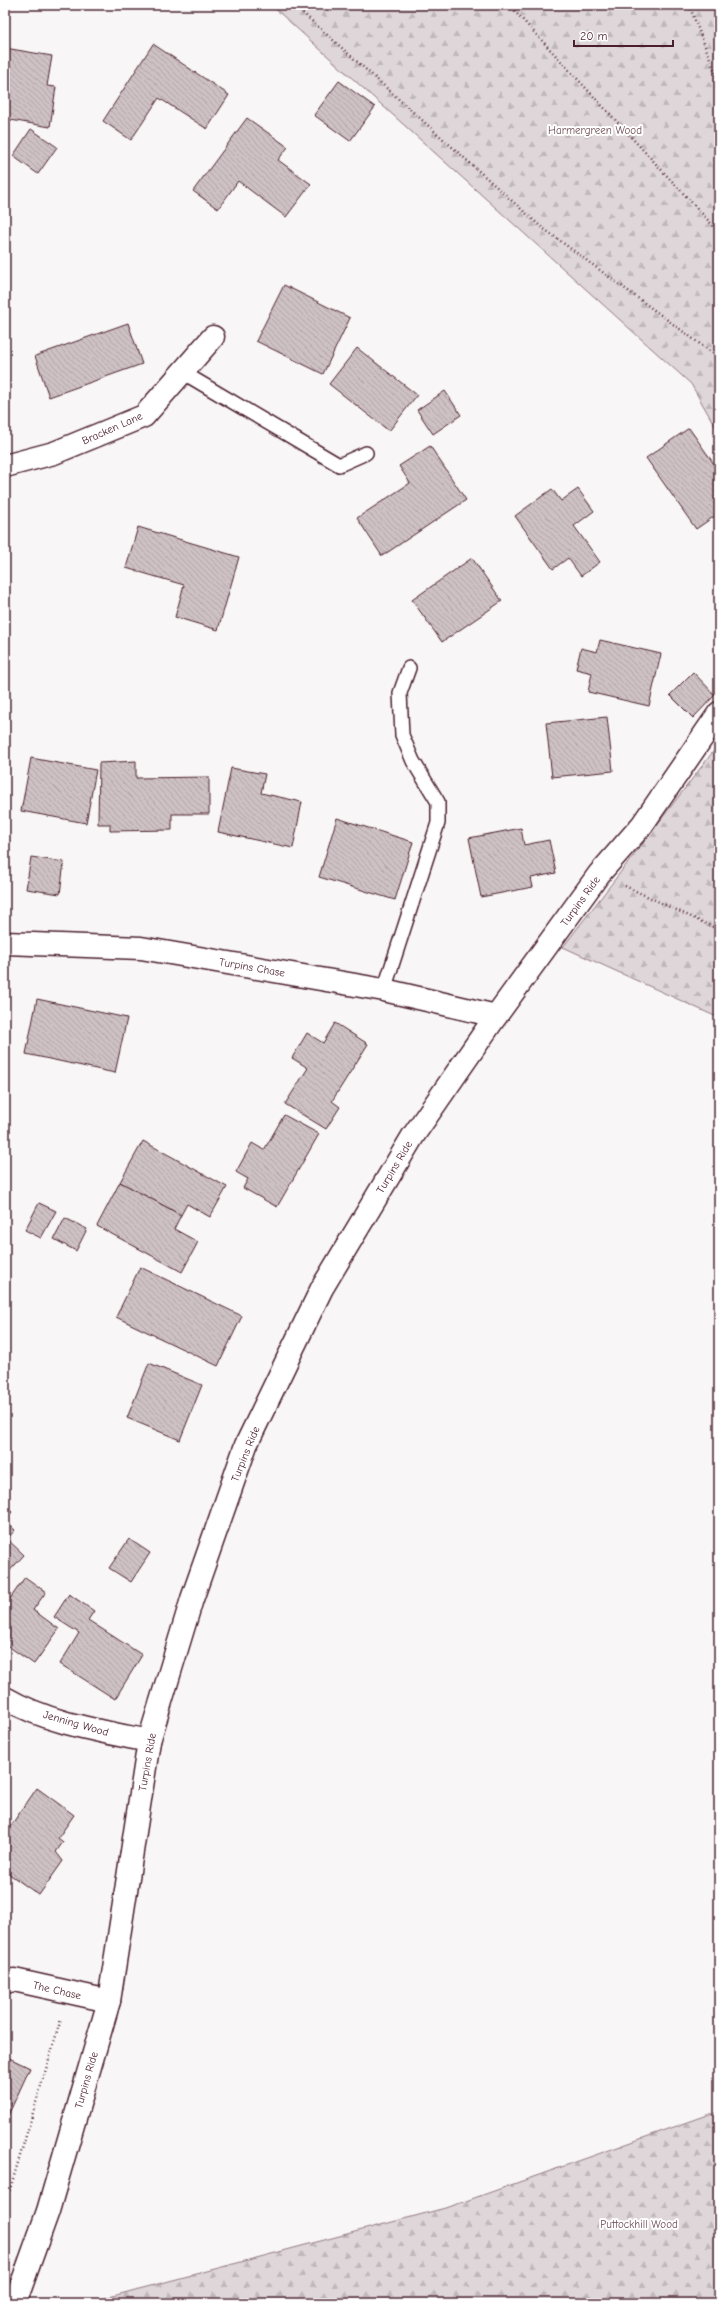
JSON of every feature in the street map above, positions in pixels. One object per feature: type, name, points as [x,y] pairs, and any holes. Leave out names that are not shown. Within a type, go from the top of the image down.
[{"type":"street","name":"Bracken Lane","points":[[5,466],[54,453],[144,416],[213,337]]},
{"type":"street","name":"Turpins Ride","points":[[15,2303],[48,2211],[109,2001],[149,1741],[192,1599],[246,1445],[322,1288],[413,1136],[496,1016],[600,874],[642,825],[719,713]]},
{"type":"street","name":"Turpins Chase","points":[[5,943],[141,948],[384,990],[496,1016]]},
{"type":"street","name":"Jenning Wood","points":[[5,1698],[43,1715],[88,1729],[149,1741]]},
{"type":"street","name":"The Chase","points":[[5,1982],[14,1980],[109,2001]]},
{"type":"lane","points":[[182,372],[339,465],[366,453]]},
{"type":"lane","points":[[384,990],[438,823],[438,802],[413,761],[402,735],[400,693],[409,668]]},
{"type":"path","points":[[294,5],[540,226],[719,358]]},
{"type":"path","points":[[509,5],[719,232]]},
{"type":"path","points":[[689,5],[719,82]]},
{"type":"path","points":[[600,874],[719,930]]},
{"type":"path","points":[[5,2206],[69,1992]]},
{"type":"green space","name":"Harmergreen Wood","points":[[271,5],[719,5],[719,433],[691,384]]},
{"type":"green space","points":[[719,744],[719,1018],[563,947]]},
{"type":"green space","name":"Puttockhill Wood","points":[[719,2111],[719,2303],[86,2303],[449,2207]]},
{"type":"building","points":[[153,44],[229,95],[207,129],[159,98],[131,140],[103,121]]},
{"type":"building","points":[[5,48],[52,56],[47,86],[56,87],[50,127],[5,119]]},
{"type":"building","points":[[339,81],[375,107],[350,141],[314,115]]},
{"type":"building","points":[[247,118],[288,147],[278,160],[311,184],[286,217],[238,181],[218,209],[193,191]]},
{"type":"building","points":[[31,129],[57,147],[38,174],[13,156]]},
{"type":"building","points":[[284,285],[350,318],[323,374],[256,341]]},
{"type":"building","points":[[128,323],[142,364],[49,397],[35,356]]},
{"type":"building","points":[[357,348],[417,395],[389,431],[329,384]]},
{"type":"building","points":[[445,391],[461,415],[433,434],[417,410]]},
{"type":"building","points":[[689,428],[719,471],[719,513],[696,529],[646,458]]},
{"type":"building","points":[[430,446],[466,500],[382,556],[357,518],[410,483],[399,466]]},
{"type":"building","points":[[552,489],[561,501],[578,489],[594,511],[574,526],[600,562],[581,576],[568,558],[553,569],[515,516]]},
{"type":"building","points":[[138,527],[239,557],[218,630],[175,617],[184,585],[126,568]]},
{"type":"building","points":[[472,558],[502,601],[442,642],[412,600]]},
{"type":"building","points":[[600,640],[661,654],[649,706],[588,692],[592,673],[576,669],[581,648],[597,652]]},
{"type":"building","points":[[693,672],[715,695],[693,718],[670,695]]},
{"type":"building","points":[[607,717],[613,771],[552,777],[546,723]]},
{"type":"building","points":[[31,758],[96,770],[86,823],[21,811]]},
{"type":"building","points":[[136,761],[136,778],[209,777],[209,814],[172,814],[172,830],[110,831],[110,824],[98,824],[99,763]]},
{"type":"building","points":[[231,768],[265,774],[261,793],[302,802],[293,848],[218,832]]},
{"type":"building","points":[[337,818],[413,842],[395,900],[319,877]]},
{"type":"building","points":[[521,828],[524,845],[549,840],[556,873],[531,878],[533,887],[481,897],[469,838]]},
{"type":"building","points":[[31,857],[64,862],[60,894],[26,889]]},
{"type":"building","points":[[37,999],[127,1018],[115,1073],[26,1054]]},
{"type":"building","points":[[335,1023],[368,1044],[332,1101],[340,1107],[326,1129],[285,1104],[308,1068],[292,1058],[307,1033],[323,1043]]},
{"type":"building","points":[[284,1115],[319,1134],[277,1207],[243,1188],[248,1179],[236,1172],[252,1143],[264,1150]]},
{"type":"building","points":[[143,1141],[227,1187],[210,1217],[187,1204],[181,1215],[120,1182]]},
{"type":"building","points":[[120,1182],[181,1215],[174,1229],[198,1242],[182,1272],[97,1226]]},
{"type":"building","points":[[39,1203],[56,1211],[41,1238],[25,1230]]},
{"type":"building","points":[[65,1218],[87,1229],[76,1251],[54,1239]]},
{"type":"building","points":[[140,1267],[242,1316],[218,1366],[116,1317]]},
{"type":"building","points":[[149,1363],[202,1385],[180,1440],[127,1418]]},
{"type":"building","points":[[5,1506],[12,1512],[5,1520]]},
{"type":"building","points":[[5,1521],[15,1530],[7,1539],[24,1555],[5,1576]]},
{"type":"building","points":[[129,1539],[150,1553],[131,1582],[109,1568]]},
{"type":"building","points":[[25,1577],[46,1592],[33,1610],[59,1629],[34,1664],[5,1644],[5,1606]]},
{"type":"building","points":[[69,1594],[94,1611],[88,1620],[142,1655],[115,1699],[60,1664],[79,1633],[54,1617]]},
{"type":"building","points":[[37,1788],[74,1815],[58,1838],[63,1842],[56,1852],[63,1861],[39,1895],[5,1871],[5,1834]]},
{"type":"building","points":[[5,2056],[30,2068],[5,2122]]}]
